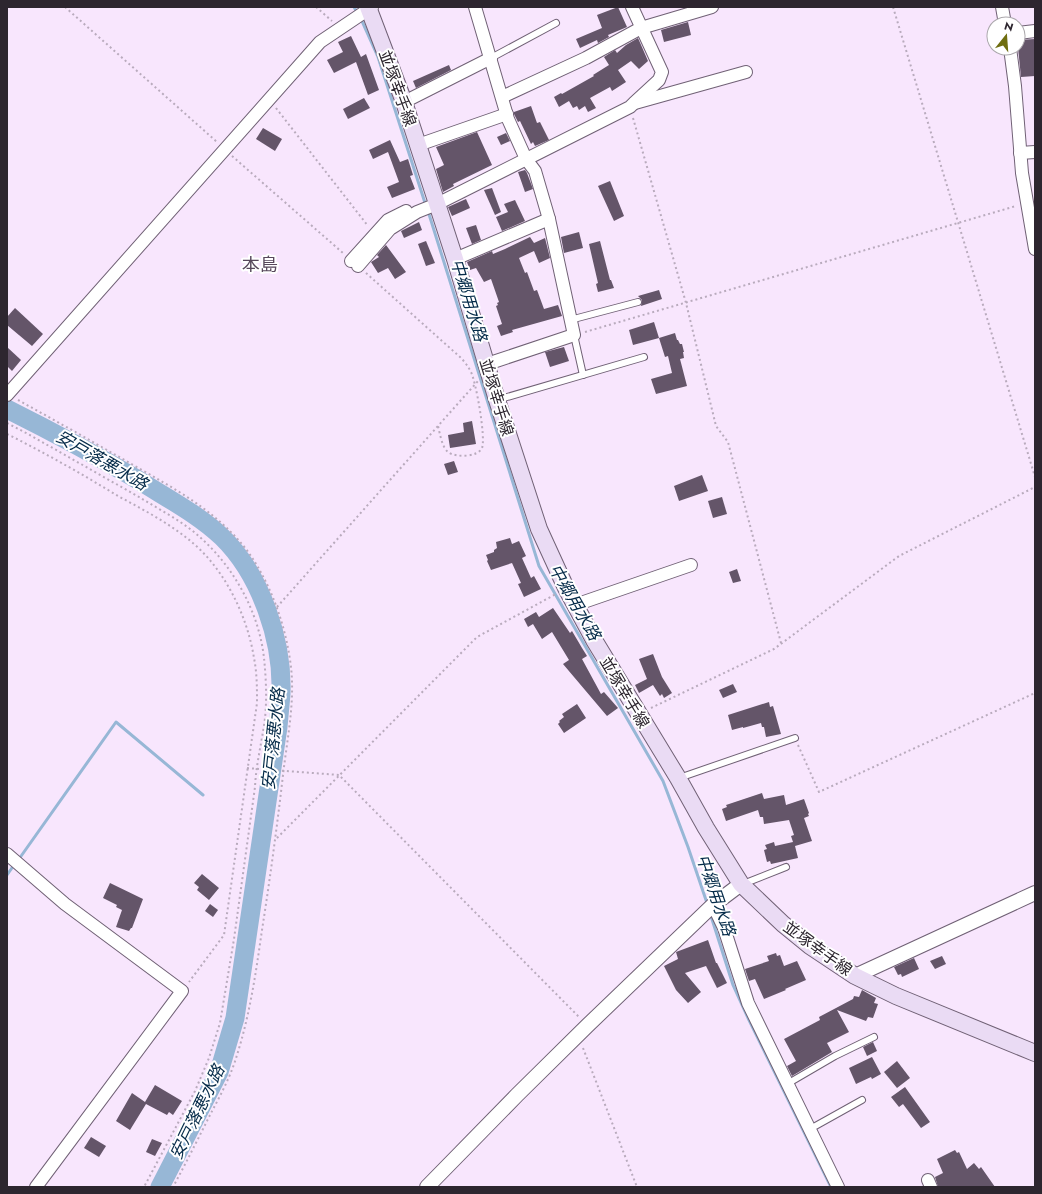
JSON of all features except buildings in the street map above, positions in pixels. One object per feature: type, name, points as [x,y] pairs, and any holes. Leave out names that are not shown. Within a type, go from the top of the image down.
[{"type":"main road","name":"並塚幸手線","points":[[370,8],[418,145],[497,400],[539,529],[566,588],[594,640],[741,884],[783,924],[810,946],[855,976],[896,996],[1035,1053]]},
{"type":"street","points":[[475,7],[507,114],[526,159],[534,171],[549,219],[574,335],[487,364]]},
{"type":"street","points":[[632,7],[662,72],[659,80],[632,105]]},
{"type":"street","points":[[502,97],[586,58],[641,28],[712,7]]},
{"type":"street","points":[[7,395],[320,42],[370,8]]},
{"type":"street","points":[[1011,56],[1020,153],[1035,249]]},
{"type":"street","points":[[404,102],[491,58]]},
{"type":"street","points":[[355,264],[390,229],[418,212],[437,204],[632,105],[746,72]]},
{"type":"street","points":[[418,145],[507,114]]},
{"type":"street","points":[[1020,153],[1035,152]]},
{"type":"street","points":[[355,264],[375,235],[388,220],[414,206],[418,212]]},
{"type":"street","points":[[454,259],[549,219]]},
{"type":"street","points":[[575,605],[691,565]]},
{"type":"street","points":[[7,854],[65,904],[182,991],[36,1187]]},
{"type":"street","points":[[427,1187],[516,1095],[714,905],[741,884]]},
{"type":"street","points":[[855,976],[1035,893]]},
{"type":"street","points":[[714,905],[724,928],[748,1003],[838,1187]]},
{"type":"lane","points":[[491,58],[556,23]]},
{"type":"lane","points":[[570,320],[638,302]]},
{"type":"lane","points":[[574,335],[583,375]]},
{"type":"lane","points":[[497,400],[644,357]]},
{"type":"lane","points":[[678,778],[795,738]]},
{"type":"lane","points":[[741,884],[786,867]]},
{"type":"lane","points":[[787,1084],[835,1056],[874,1037]]},
{"type":"lane","points":[[810,1129],[862,1100]]},
{"type":"path","points":[[65,7],[460,357],[472,372],[484,441],[481,449],[477,453],[464,456],[448,452],[442,440],[438,426]]},
{"type":"path","points":[[316,7],[341,28]]},
{"type":"path","points":[[894,7],[1035,477]]},
{"type":"path","points":[[269,100],[375,235]]},
{"type":"path","points":[[632,105],[686,303],[716,426],[728,442],[781,643]]},
{"type":"path","points":[[574,335],[1027,203]]},
{"type":"path","points":[[277,607],[475,386]]},
{"type":"path","points":[[7,395],[92,441],[192,500],[229,530],[249,555],[267,583],[277,607],[288,649],[291,669],[291,700],[276,839],[251,999],[237,1055],[220,1096],[173,1187]]},
{"type":"path","points":[[7,423],[110,480],[181,523],[202,538],[226,566],[248,600],[260,637],[264,658],[266,698],[265,718],[256,769],[255,788],[234,939],[220,1022],[209,1058],[195,1092],[144,1187]]},
{"type":"path","points":[[7,434],[46,454],[188,538],[204,553],[221,575],[235,600],[247,627],[254,657],[257,703],[224,935],[182,991]]},
{"type":"path","points":[[638,714],[774,649],[899,556],[1035,487]]},
{"type":"path","points":[[276,839],[477,637],[566,588]]},
{"type":"path","points":[[795,738],[819,792],[1035,694]]},
{"type":"path","points":[[247,768],[339,775],[588,1026]]},
{"type":"path","points":[[578,1036],[637,1187]]},
{"type":"waterway","name":"中郷用水路","points":[[354,7],[358,14]]},
{"type":"waterway","name":"中郷用水路","points":[[361,19],[378,57],[426,206]]},
{"type":"waterway","name":"中郷用水路","points":[[428,211],[539,566],[663,781],[708,906]]},
{"type":"waterway","name":"安戸落悪水路","points":[[7,409],[107,462],[172,500],[193,514],[222,537],[236,552],[258,589],[267,610],[278,652],[281,674],[278,727],[235,1018],[219,1072],[160,1187]]},
{"type":"waterway","points":[[19,859],[116,722],[203,795]]},
{"type":"waterway","points":[[7,875],[14,865]]},
{"type":"waterway","name":"中郷用水路","points":[[710,913],[733,985],[831,1187]]},
{"type":"district","name":"本島","points":[[260,265]]}]
